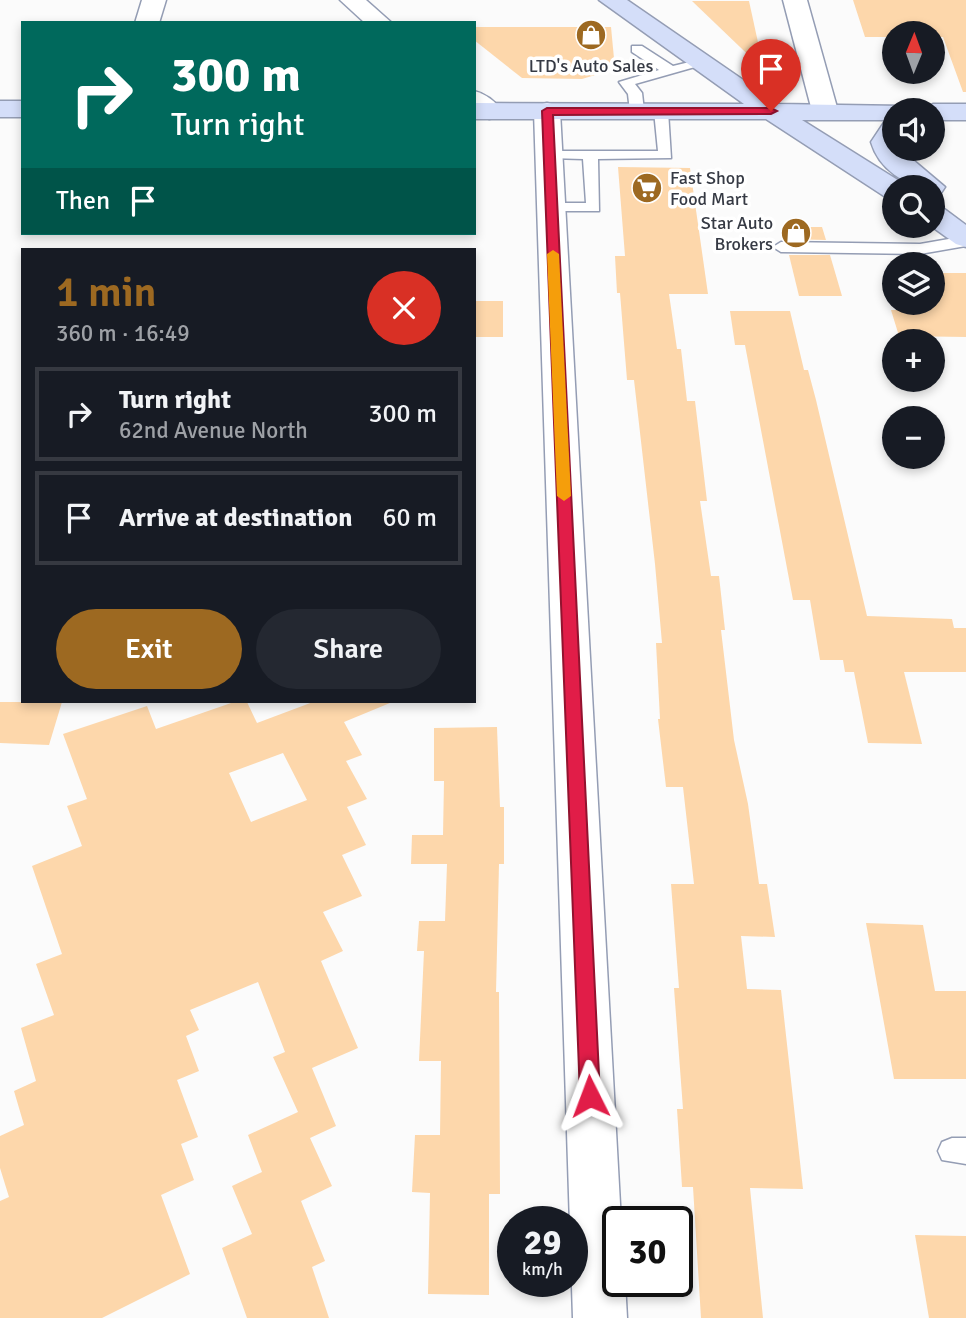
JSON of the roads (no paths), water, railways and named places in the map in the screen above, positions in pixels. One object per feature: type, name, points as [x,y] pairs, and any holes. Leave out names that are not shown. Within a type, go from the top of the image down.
[{"type":"street","points":[[148,21],[154,0]]},
{"type":"street","points":[[352,0],[378,21]]},
{"type":"street","points":[[611,0],[771,111],[882,182]]},
{"type":"street","points":[[795,0],[825,111]]},
{"type":"street","points":[[479,107],[547,111],[882,112]]},
{"type":"street","points":[[0,108],[21,109]]},
{"type":"street","points":[[547,111],[600,1318]]},
{"type":"street","points":[[945,112],[966,112]]},
{"type":"street","points":[[895,161],[914,175]]},
{"type":"street","points":[[945,223],[966,240]]},
{"type":"lane","points":[[637,49],[671,71]]},
{"type":"lane","points":[[549,153],[666,155],[649,111],[626,82],[702,63]]},
{"type":"lane","points":[[551,208],[594,208],[590,154]]},
{"type":"lane","points":[[781,247],[920,249],[966,240]]},
{"type":"place","name":"LTD's Auto Sales","points":[[591,35]]},
{"type":"place","name":"Fast Shop Food Mart","points":[[647,188]]},
{"type":"place","name":"Star Auto Brokers","points":[[796,233]]}]
